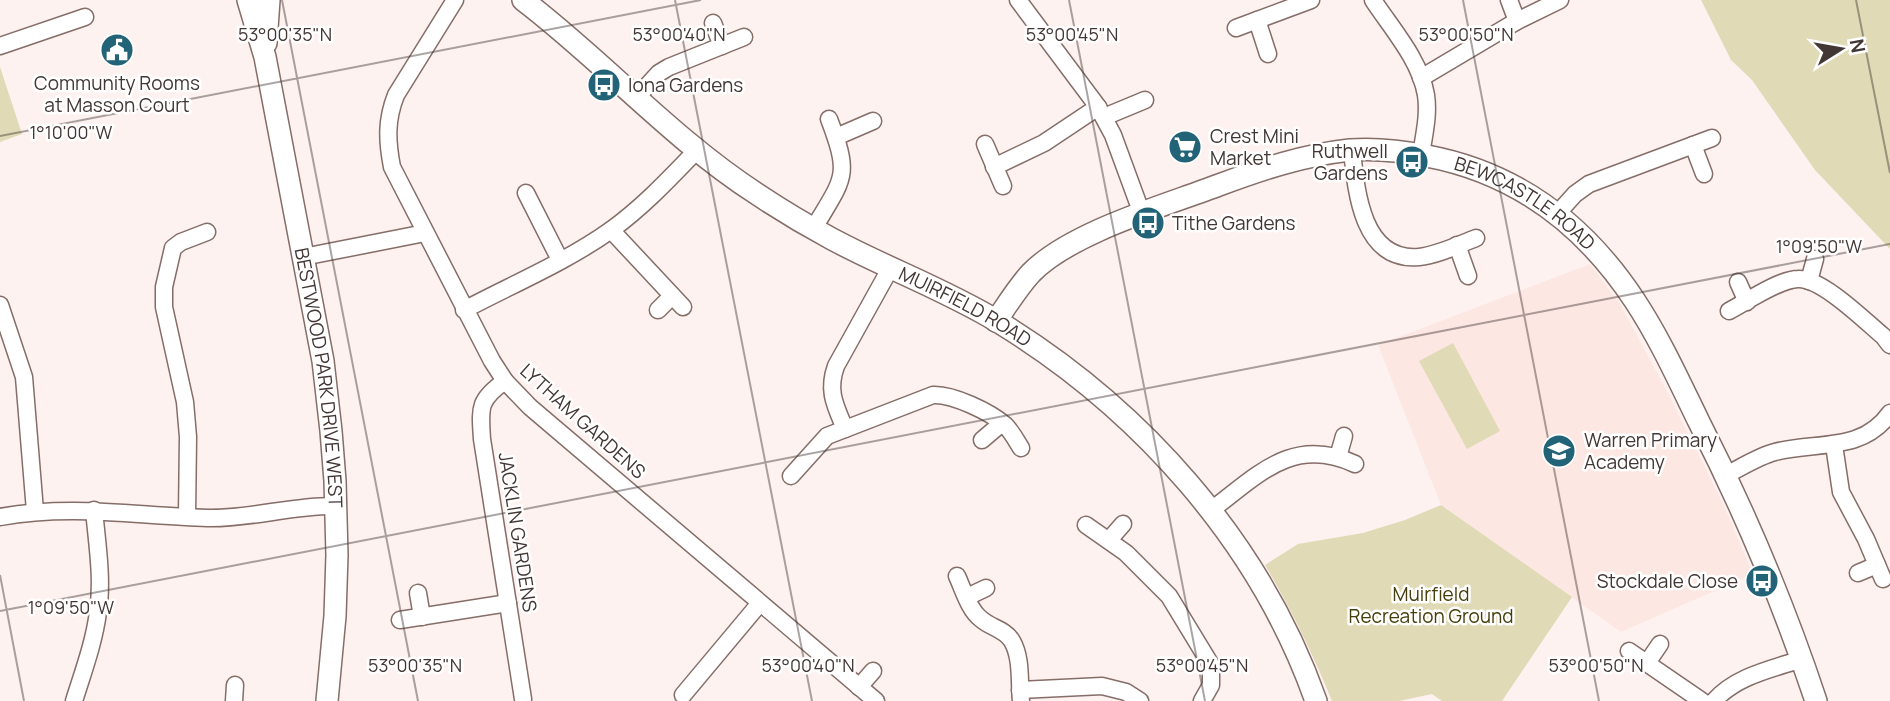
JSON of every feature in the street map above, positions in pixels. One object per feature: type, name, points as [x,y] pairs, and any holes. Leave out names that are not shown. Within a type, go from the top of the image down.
[{"type":"street","name":"BESTWOOD PARK DRIVE WEST","points":[[248,0],[265,57],[323,362],[331,432],[336,506],[335,616],[327,701]]},
{"type":"street","name":"BESTWOOD PARK DRIVE WEST","points":[[265,57],[269,0]]},
{"type":"street","name":"LYTHAM GARDENS","points":[[455,0],[396,95],[390,111],[387,145],[392,167],[464,310],[505,381],[530,407],[876,701]]},
{"type":"street","name":"MUIRFIELD ROAD","points":[[523,0],[698,149],[754,192],[814,228],[996,321],[1049,355],[1114,407],[1181,474],[1237,548],[1277,614],[1296,651],[1316,701]]},
{"type":"street","points":[[1018,0],[1101,112],[1113,135],[1142,214]]},
{"type":"street","points":[[1236,28],[1311,0]]},
{"type":"street","points":[[1373,0],[1421,78],[1426,97],[1427,121],[1420,155]]},
{"type":"street","points":[[1509,0],[1517,21]]},
{"type":"street","points":[[1421,78],[1517,21],[1560,0]]},
{"type":"street","points":[[0,46],[85,17]]},
{"type":"street","points":[[1257,20],[1269,54]]},
{"type":"street","points":[[713,23],[722,46]]},
{"type":"street","points":[[637,97],[659,73],[669,67],[744,37]]},
{"type":"street","points":[[994,167],[1044,144],[1101,112],[1145,100]]},
{"type":"street","points":[[814,228],[842,176],[843,159],[829,119]]},
{"type":"street","points":[[836,137],[873,121]]},
{"type":"street","points":[[1557,214],[1575,194],[1589,184],[1712,138]]},
{"type":"street","points":[[985,144],[1003,186]]},
{"type":"street","points":[[1693,145],[1704,174]]},
{"type":"street","points":[[464,310],[611,230],[664,185],[698,149]]},
{"type":"street","points":[[1352,150],[1362,210],[1373,237],[1388,251],[1408,257],[1420,257],[1476,238]]},
{"type":"street","name":"BEWCASTLE ROAD","points":[[996,321],[1031,273],[1046,260],[1078,241],[1264,168],[1352,150],[1399,151],[1458,163],[1491,174],[1536,198],[1557,214],[1600,257],[1637,303],[1726,475],[1768,570],[1816,701]]},
{"type":"street","points":[[526,193],[560,260]]},
{"type":"street","points":[[611,230],[678,302],[658,310]]},
{"type":"street","points":[[187,516],[188,437],[185,402],[164,307],[164,287],[173,248],[207,232]]},
{"type":"street","points":[[303,257],[425,233]]},
{"type":"street","points":[[1457,245],[1468,276]]},
{"type":"street","points":[[1809,281],[1815,259]]},
{"type":"street","points":[[845,429],[832,398],[830,381],[891,267]]},
{"type":"street","points":[[1729,311],[1787,281],[1809,281],[1821,287],[1863,320],[1890,345]]},
{"type":"street","points":[[1738,282],[1747,302]]},
{"type":"street","points":[[0,305],[27,394],[34,511]]},
{"type":"street","name":"JACKLIN GARDENS","points":[[505,381],[491,390],[483,400],[480,411],[482,439],[523,699]]},
{"type":"street","points":[[791,476],[827,436],[940,394],[958,400],[1002,423],[1021,448]]},
{"type":"street","points":[[1726,475],[1773,452],[1834,445],[1867,436],[1884,422],[1890,413]]},
{"type":"street","points":[[982,440],[1002,423]]},
{"type":"street","points":[[1338,457],[1344,436]]},
{"type":"street","points":[[1834,445],[1842,492],[1880,572],[1858,573]]},
{"type":"street","points":[[1210,511],[1279,461],[1310,455],[1338,457],[1354,464]]},
{"type":"street","points":[[0,517],[34,511],[94,510],[238,517],[309,505],[336,506]]},
{"type":"street","points":[[76,701],[99,611],[94,510]]},
{"type":"street","points":[[1086,524],[1109,540],[1162,587],[1209,660],[1212,671],[1211,685],[1202,701]]},
{"type":"street","points":[[1109,540],[1123,524]]},
{"type":"street","points":[[957,576],[975,614],[1007,635],[1013,643],[1017,655],[1021,696],[1102,686],[1126,692],[1140,701]]},
{"type":"street","points":[[967,597],[986,588]]},
{"type":"street","points":[[418,593],[422,617]]},
{"type":"street","points":[[400,620],[508,603]]},
{"type":"street","points":[[683,695],[760,603]]},
{"type":"street","points":[[1647,663],[1660,644]]},
{"type":"street","points":[[1629,651],[1702,701]]},
{"type":"street","points":[[1714,701],[1739,681],[1802,659]]},
{"type":"street","points":[[859,687],[873,671]]},
{"type":"shaded area","name":"Warren Primary Academy","points":[[1590,264],[1620,304],[1668,393],[1724,506],[1753,574],[1621,632],[1441,505],[1378,345]]},
{"type":"green space","points":[[1701,0],[1890,0],[1890,249],[1815,170],[1752,80],[1731,60]]},
{"type":"green space","points":[[0,67],[22,134],[0,142]]},
{"type":"green space","points":[[1453,343],[1500,431],[1467,449],[1419,361]]},
{"type":"green space","name":"Muirfield Recreation Ground","points":[[1441,505],[1572,597],[1502,701],[1442,701],[1432,694],[1399,701],[1332,701],[1301,632],[1265,565],[1298,544],[1363,533]]},
{"type":"place","name":"Community Rooms at Masson Court","points":[[117,50]]},
{"type":"place","name":"Iona Gardens","points":[[604,85]]},
{"type":"place","name":"Crest Mini Market","points":[[1185,147]]},
{"type":"place","name":"Ruthwell Gardens","points":[[1412,162]]},
{"type":"place","name":"Tithe Gardens","points":[[1148,223]]},
{"type":"place","name":"Warren Primary Academy","points":[[1559,451]]},
{"type":"place","name":"Stockdale Close","points":[[1762,581]]}]
